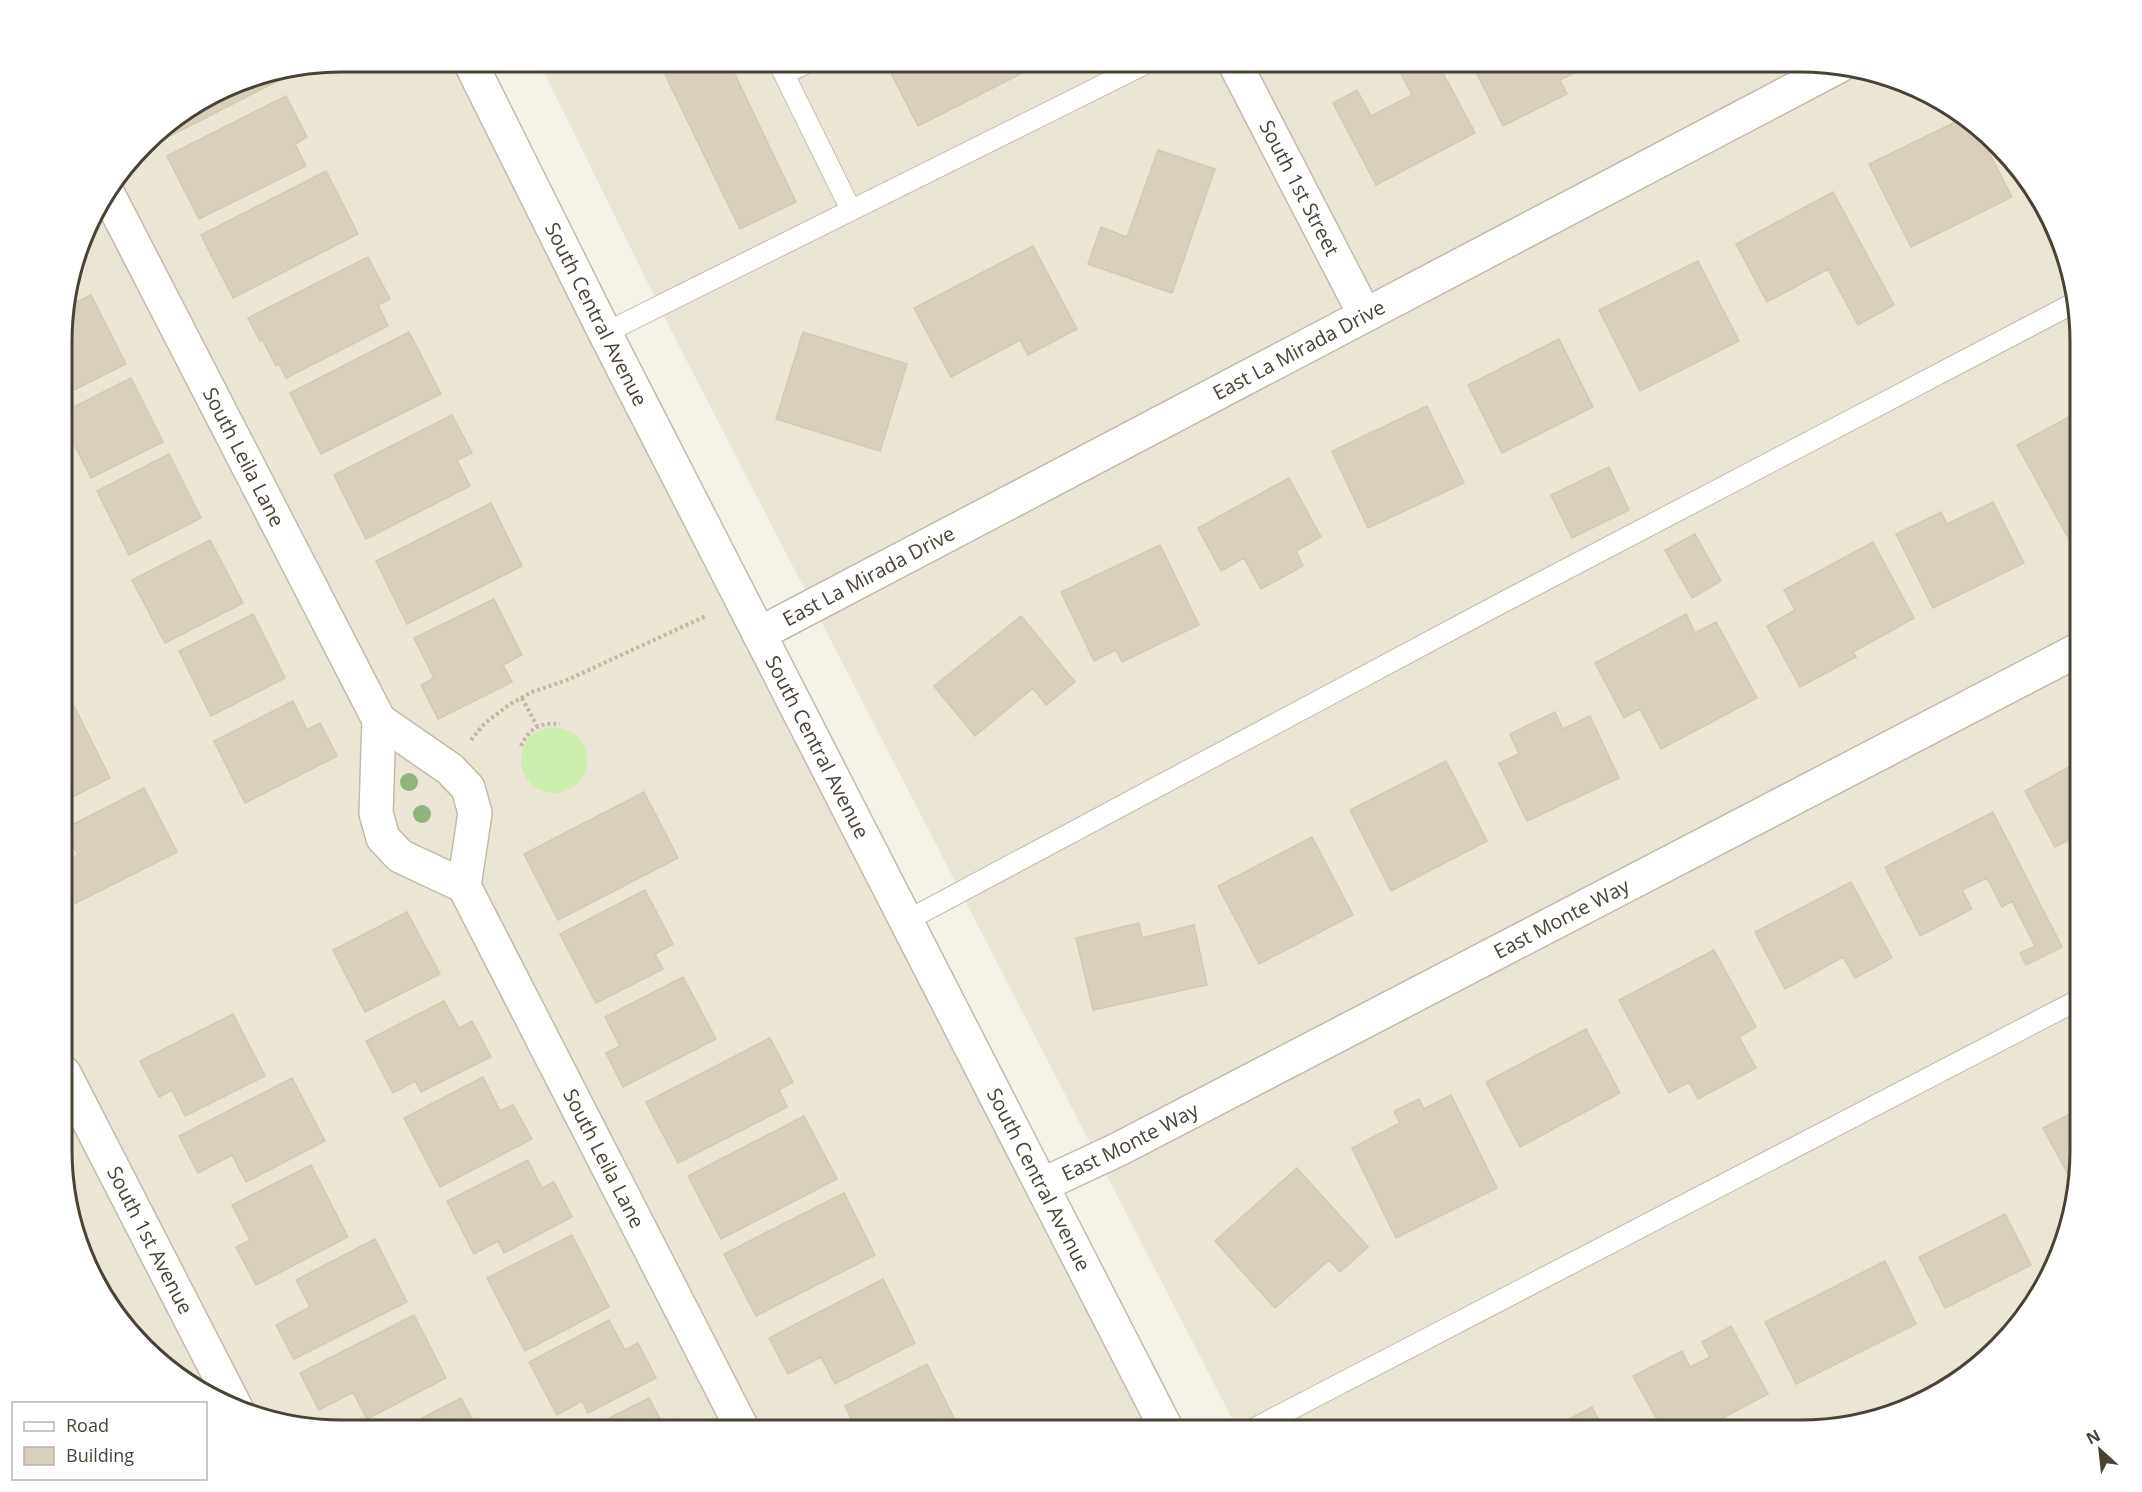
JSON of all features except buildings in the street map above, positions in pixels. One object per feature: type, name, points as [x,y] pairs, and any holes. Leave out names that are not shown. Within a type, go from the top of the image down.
[{"type":"street","name":"South Central Avenue","points":[[475,72],[605,333],[1162,1420]]},
{"type":"street","name":"South 1st Street","points":[[1239,72],[1365,315]]},
{"type":"street","name":"East La Mirada Drive","points":[[759,634],[1825,73]]},
{"type":"street","name":"South Leila Lane","points":[[112,201],[379,720],[450,770],[468,788],[475,813],[464,886],[738,1420]]},
{"type":"street","name":"East Monte Way","points":[[1042,1185],[1119,1149],[2070,654]]},
{"type":"street","name":"South Leila Lane","points":[[379,720],[376,813],[382,838],[400,856],[464,886]]},
{"type":"street","name":"South 1st Avenue","points":[[72,1088],[229,1395]]},
{"type":"lane","points":[[783,72],[851,210]]},
{"type":"lane","points":[[605,333],[1129,72]]},
{"type":"lane","points":[[906,921],[1484,612],[2068,306]]},
{"type":"lane","points":[[1270,1420],[2070,1004]]},
{"type":"path","points":[[450,770],[460,753],[484,724],[510,704],[532,692],[567,680],[617,658],[741,599]]},
{"type":"path","points":[[522,698],[537,727]]},
{"type":"path","points":[[521,746],[530,732],[537,727],[543,724],[560,724]]},
{"type":"shaded area","points":[[475,72],[1163,1420],[342,1420],[306,1418],[255,1406],[222,1392],[192,1375],[164,1353],[139,1328],[117,1300],[100,1270],[86,1237],[77,1203],[72,1150],[72,342],[74,306],[86,255],[108,207],[139,164],[177,128],[222,100],[255,86],[306,74]]},
{"type":"shaded area","points":[[544,72],[1800,72],[1836,74],[1887,86],[1920,100],[1950,117],[1991,151],[2025,192],[2042,222],[2056,255],[2068,306],[2070,342],[2070,1150],[2068,1186],[2056,1237],[2042,1270],[2025,1300],[1991,1341],[1950,1375],[1920,1392],[1887,1406],[1836,1418],[1800,1420],[1233,1420],[673,334]]},
{"type":"green space","points":[[548,727],[560,727],[572,732],[582,742],[587,760],[585,773],[572,788],[560,793],[548,793],[536,788],[526,778],[521,766],[521,754],[526,742],[536,732]]}]
